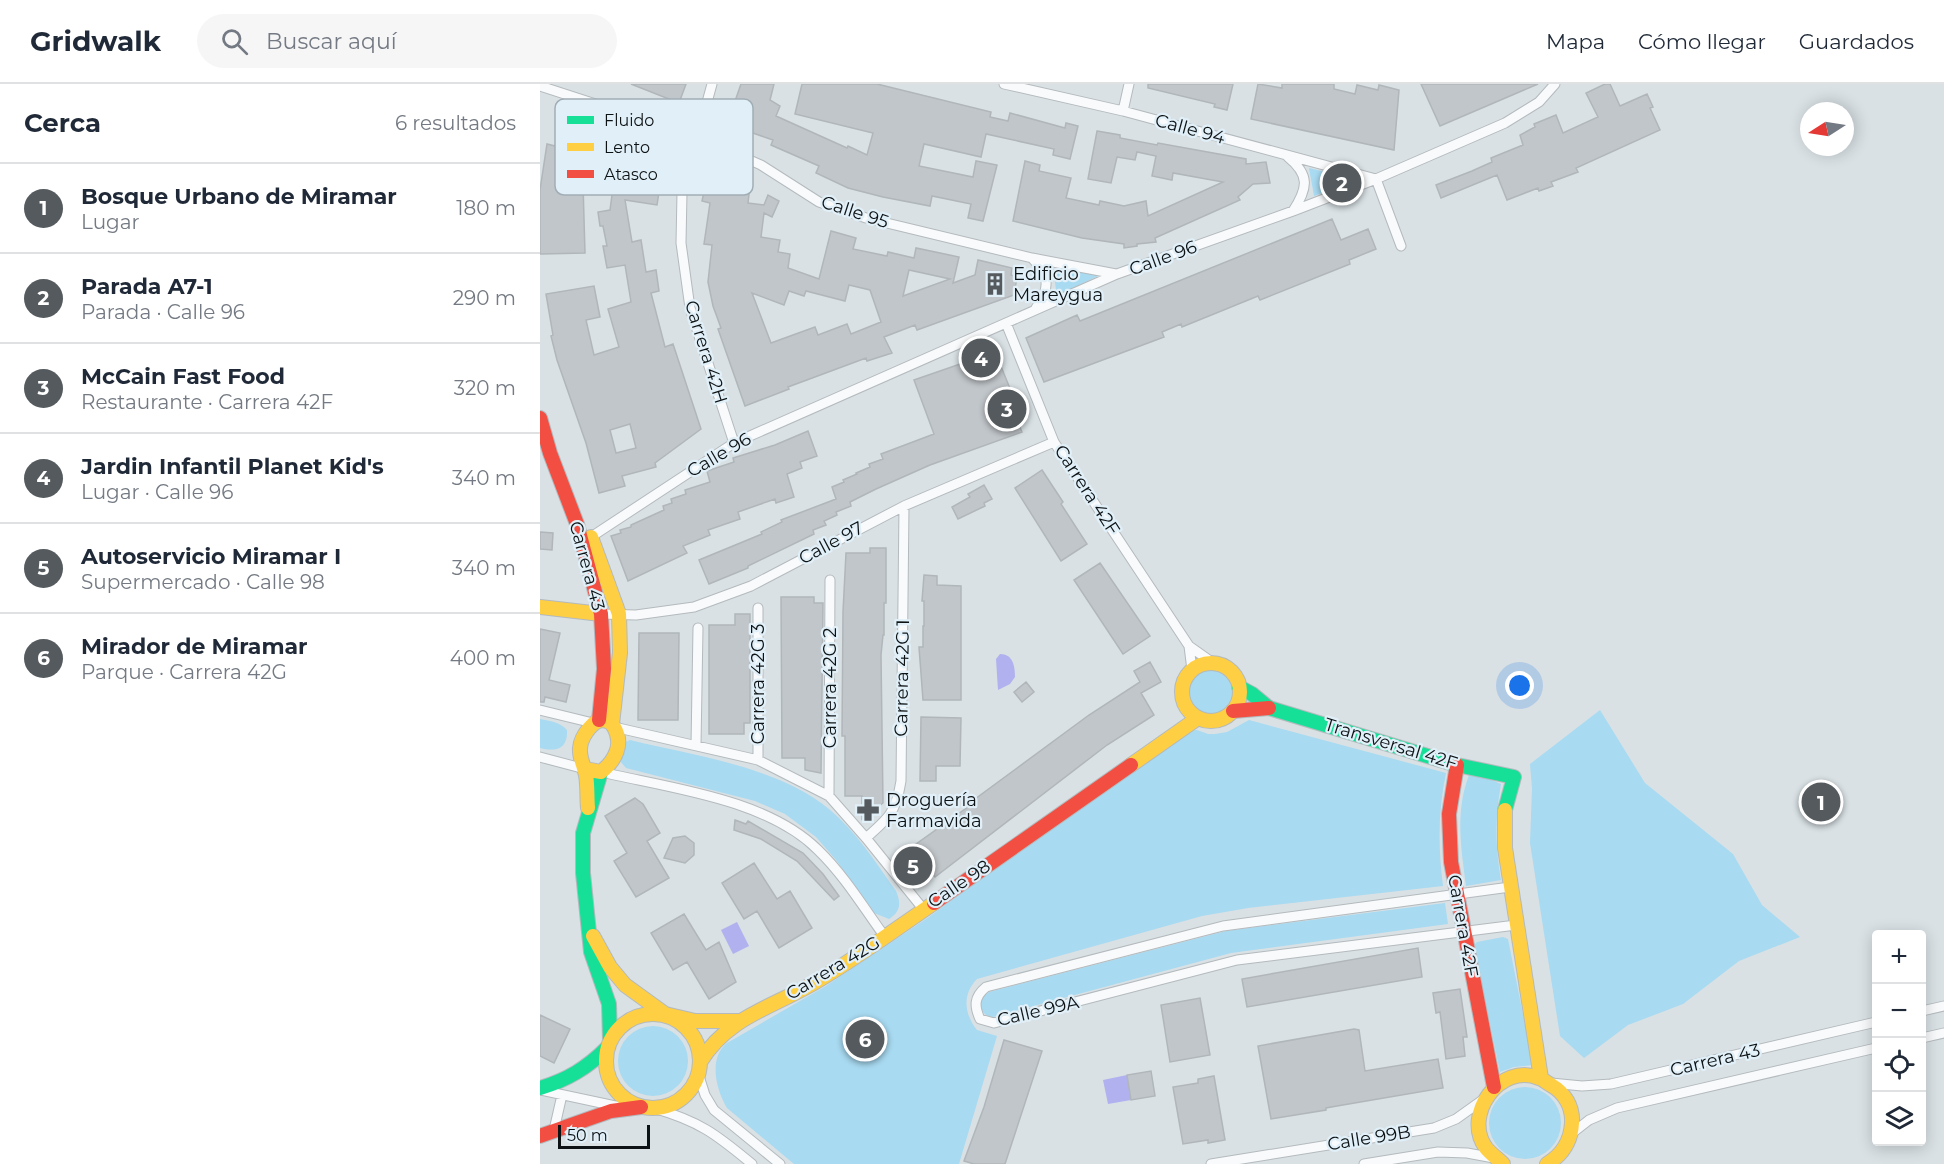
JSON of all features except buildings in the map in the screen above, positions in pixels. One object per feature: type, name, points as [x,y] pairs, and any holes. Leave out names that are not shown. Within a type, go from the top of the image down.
[{"type":"street","name":"Carrera 42H","points":[[707,99],[712,84]]},
{"type":"street","name":"Calle 94","points":[[1004,84],[1123,111],[1376,179]]},
{"type":"street","points":[[1123,111],[1129,84]]},
{"type":"street","name":"Calle 96","points":[[587,539],[734,443],[1117,274],[1376,179],[1505,123],[1539,102],[1555,84]]},
{"type":"street","name":"Calle 95","points":[[540,86],[580,99]]},
{"type":"street","points":[[1286,155],[1298,165],[1304,178],[1303,193],[1293,211]]},
{"type":"street","name":"Calle 95","points":[[753,162],[819,202],[866,218],[1032,258],[1117,274]]},
{"type":"street","points":[[1376,179],[1401,246]]},
{"type":"street","name":"Carrera 42H","points":[[682,195],[681,243],[690,308],[734,443]]},
{"type":"street","points":[[1032,258],[1043,270],[1046,284],[1045,296],[1035,309]]},
{"type":"street","name":"Carrera 42F","points":[[1006,323],[1054,442],[1190,646],[1213,663]]},
{"type":"street","name":"Carrera 43","points":[[540,418],[550,453],[619,615],[620,653],[604,724]]},
{"type":"street","name":"Calle 97","points":[[601,614],[636,615],[694,607],[751,586],[904,506],[953,483],[1054,442]]},
{"type":"street","name":"Carrera 42G 1","points":[[866,838],[891,814],[897,803],[902,781],[904,506]]},
{"type":"street","name":"Carrera 43","points":[[587,539],[601,614],[604,724]]},
{"type":"street","name":"Carrera 42G 2","points":[[829,796],[830,580]]},
{"type":"street","points":[[540,607],[601,614]]},
{"type":"street","name":"Carrera 42G 3","points":[[758,608],[758,760]]},
{"type":"street","points":[[696,745],[698,628]]},
{"type":"street","name":"Carrera 42F","points":[[1190,646],[1192,670]]},
{"type":"street","points":[[1213,663],[1227,669],[1234,676],[1239,687],[1238,700],[1233,711],[1215,721],[1193,714],[1183,701],[1182,690],[1185,679],[1192,670],[1203,664],[1213,663]]},
{"type":"street","name":"Transversal 42F","points":[[1239,687],[1269,708]]},
{"type":"street","name":"Transversal 42F","points":[[1233,711],[1269,708],[1457,765],[1514,777],[1505,812],[1505,849],[1510,887]]},
{"type":"street","name":"Calle 98","points":[[540,710],[758,760],[794,777],[829,796],[924,910],[1183,728],[1193,714]]},
{"type":"street","points":[[588,813],[585,769],[580,744],[587,729],[604,724],[618,739],[617,752],[611,764],[601,772],[583,833],[582,853],[591,952],[609,1004],[611,1020],[605,1060],[612,1084],[629,1102],[679,1115],[706,1128],[718,1135],[752,1164]]},
{"type":"street","points":[[540,757],[590,771],[736,803],[772,817],[818,849],[885,937]]},
{"type":"street","name":"Carrera 42F","points":[[1457,765],[1449,814],[1449,838],[1456,894],[1494,1087]]},
{"type":"street","points":[[1510,887],[1546,1080]]},
{"type":"street","name":"Calle 99A","points":[[1510,887],[1223,926],[986,987],[978,993],[975,1004],[980,1019],[994,1023],[1237,960],[1516,925]]},
{"type":"street","name":"Carrera 42G","points":[[699,1068],[711,1044],[739,1021],[818,981],[924,910]]},
{"type":"street","points":[[590,927],[605,961],[617,978],[642,1000],[683,1023],[693,1035],[699,1050],[699,1068],[705,1095],[714,1110],[780,1164]]},
{"type":"street","points":[[1926,1010],[1944,1006]]},
{"type":"street","points":[[540,1089],[567,1080],[579,1073],[608,1045],[624,1022],[638,1015],[654,1013],[669,1016]]},
{"type":"street","name":"Carrera 42G","points":[[669,1016],[714,1022],[739,1021]]},
{"type":"street","name":"Carrera 43","points":[[1546,1080],[1582,1086],[1611,1084],[1872,1023]]},
{"type":"street","points":[[1926,1037],[1944,1033]]},
{"type":"street","name":"Carrera 43","points":[[1571,1134],[1589,1120],[1617,1108],[1872,1049]]},
{"type":"street","points":[[540,1089],[625,1108],[666,1106],[687,1094],[696,1081],[699,1068]]},
{"type":"street","points":[[1498,1161],[1484,1146],[1478,1130],[1478,1114],[1484,1099],[1494,1087],[1508,1078],[1524,1075],[1546,1080],[1562,1092],[1569,1105],[1573,1120],[1571,1134],[1565,1149],[1552,1163]]},
{"type":"street","points":[[554,1130],[562,1095]]},
{"type":"street","name":"Calle 99B","points":[[1210,1164],[1434,1128],[1456,1119],[1484,1099]]},
{"type":"street","points":[[540,1136],[625,1108]]},
{"type":"street","name":"Calle 99B","points":[[1364,1164],[1438,1152],[1467,1153],[1498,1161]]},
{"type":"shaded area","points":[[1309,168],[1358,180],[1314,196]]},
{"type":"shaded area","points":[[1053,269],[1100,275],[1057,296]]},
{"type":"shaded area","points":[[1206,667],[1216,667],[1229,674],[1236,687],[1236,697],[1229,710],[1216,717],[1206,717],[1197,713],[1190,706],[1186,697],[1186,687],[1190,678],[1197,671]]},
{"type":"shaded area","points":[[1600,710],[1645,783],[1733,854],[1762,905],[1800,937],[1739,961],[1683,1004],[1628,1025],[1584,1058],[1560,1036],[1530,843],[1532,789],[1530,764]]},
{"type":"shaded area","points":[[540,719],[551,721],[567,730],[567,736],[560,748],[551,750],[540,748]]},
{"type":"shaded area","points":[[1249,720],[1446,773],[1441,801],[1440,829],[1443,886],[1248,908],[1202,916],[977,979],[967,998],[969,1017],[977,1030],[997,1036],[959,1164],[794,1164],[727,1108],[717,1083],[716,1065],[721,1049],[727,1043],[826,986],[929,917],[1181,732],[1197,730],[1215,734],[1227,732]]},
{"type":"shaded area","points":[[630,740],[734,764],[785,782],[808,794],[829,809],[857,837],[896,891],[899,899],[898,910],[889,919],[874,913],[836,860],[816,837],[785,814],[755,801],[626,768],[620,761],[622,744]]},
{"type":"shaded area","points":[[1469,775],[1487,778],[1501,784],[1496,832],[1501,880],[1466,886],[1461,843],[1461,816]]},
{"type":"shaded area","points":[[1445,903],[1448,924],[1231,953],[993,1017],[986,1015],[981,1008],[981,998],[989,992],[1226,931]]},
{"type":"shaded area","points":[[1503,937],[1508,939],[1533,1065],[1514,1067],[1500,1072],[1474,945],[1477,942]]},
{"type":"shaded area","points":[[660,1026],[673,1032],[682,1041],[686,1047],[688,1061],[686,1075],[678,1086],[667,1094],[646,1096],[628,1086],[620,1075],[618,1054],[628,1036],[639,1028]]},
{"type":"shaded area","points":[[1518,1087],[1532,1087],[1551,1097],[1561,1116],[1561,1130],[1551,1149],[1532,1159],[1518,1159],[1499,1149],[1489,1130],[1489,1116],[1499,1097]]},
{"type":"water","points":[[1000,654],[1010,658],[1014,665],[1015,677],[1010,684],[998,690],[996,659]]},
{"type":"water","points":[[737,922],[749,946],[733,954],[721,930]]},
{"type":"water","points":[[1127,1075],[1131,1100],[1108,1104],[1103,1080]]},
{"type":"traffic: fast","points":[[1239,687],[1269,708],[1457,765],[1514,777],[1505,810]]},
{"type":"traffic: fast","points":[[601,772],[583,833],[583,873],[591,952],[609,1004],[610,1040]]},
{"type":"traffic: fast","points":[[540,1088],[576,1073],[607,1048]]},
{"type":"traffic: slow","points":[[591,537],[619,614],[620,653],[612,724]]},
{"type":"traffic: slow","points":[[540,607],[601,614]]},
{"type":"traffic: slow","points":[[1211,663],[1222,665],[1235,676],[1240,692],[1238,703],[1227,716],[1211,721],[1200,719],[1187,708],[1182,692],[1184,681],[1195,668],[1211,663]]},
{"type":"traffic: slow","points":[[1131,765],[1198,718]]},
{"type":"traffic: slow","points":[[585,769],[601,772],[614,757],[618,740],[617,733],[610,722],[602,720],[593,724],[581,743],[580,755],[587,779],[588,808]]},
{"type":"traffic: slow","points":[[1505,810],[1505,848],[1541,1078]]},
{"type":"traffic: slow","points":[[700,1062],[712,1046],[739,1023],[834,971],[934,903]]},
{"type":"traffic: slow","points":[[593,936],[610,967],[625,985],[665,1014],[695,1021],[739,1021]]},
{"type":"traffic: slow","points":[[653,1014],[671,1017],[686,1028],[697,1043],[700,1061],[697,1079],[686,1094],[671,1105],[653,1108],[635,1105],[620,1094],[609,1079],[606,1061],[609,1043],[620,1028],[635,1017],[653,1014]]},
{"type":"traffic: slow","points":[[1503,1164],[1486,1148],[1480,1135],[1479,1121],[1482,1107],[1499,1084],[1525,1075],[1540,1079],[1556,1088],[1567,1101],[1571,1111],[1571,1130],[1568,1142],[1561,1152],[1547,1164]]},
{"type":"traffic: jam","points":[[540,418],[550,453],[577,524],[601,614],[604,669],[599,720]]},
{"type":"traffic: jam","points":[[1233,711],[1269,708]]},
{"type":"traffic: jam","points":[[934,903],[1131,765]]},
{"type":"traffic: jam","points":[[1457,765],[1449,814],[1451,862],[1494,1087]]},
{"type":"traffic: jam","points":[[540,1136],[611,1111],[641,1107]]},
{"type":"place","name":"Parada A7-1","points":[[1342,183]]},
{"type":"place","name":"Edificio Mareygua","points":[[995,284]]},
{"type":"place","name":"Jardin Infantil Planet Kid's","points":[[981,358]]},
{"type":"place","name":"McCain Fast Food","points":[[1007,409]]},
{"type":"place","name":"Bosque Urbano de Miramar","points":[[1821,802]]},
{"type":"place","name":"Droguería Farmavida","points":[[868,810]]},
{"type":"place","name":"Autoservicio Miramar I","points":[[913,866]]},
{"type":"place","name":"Mirador de Miramar","points":[[865,1039]]}]
